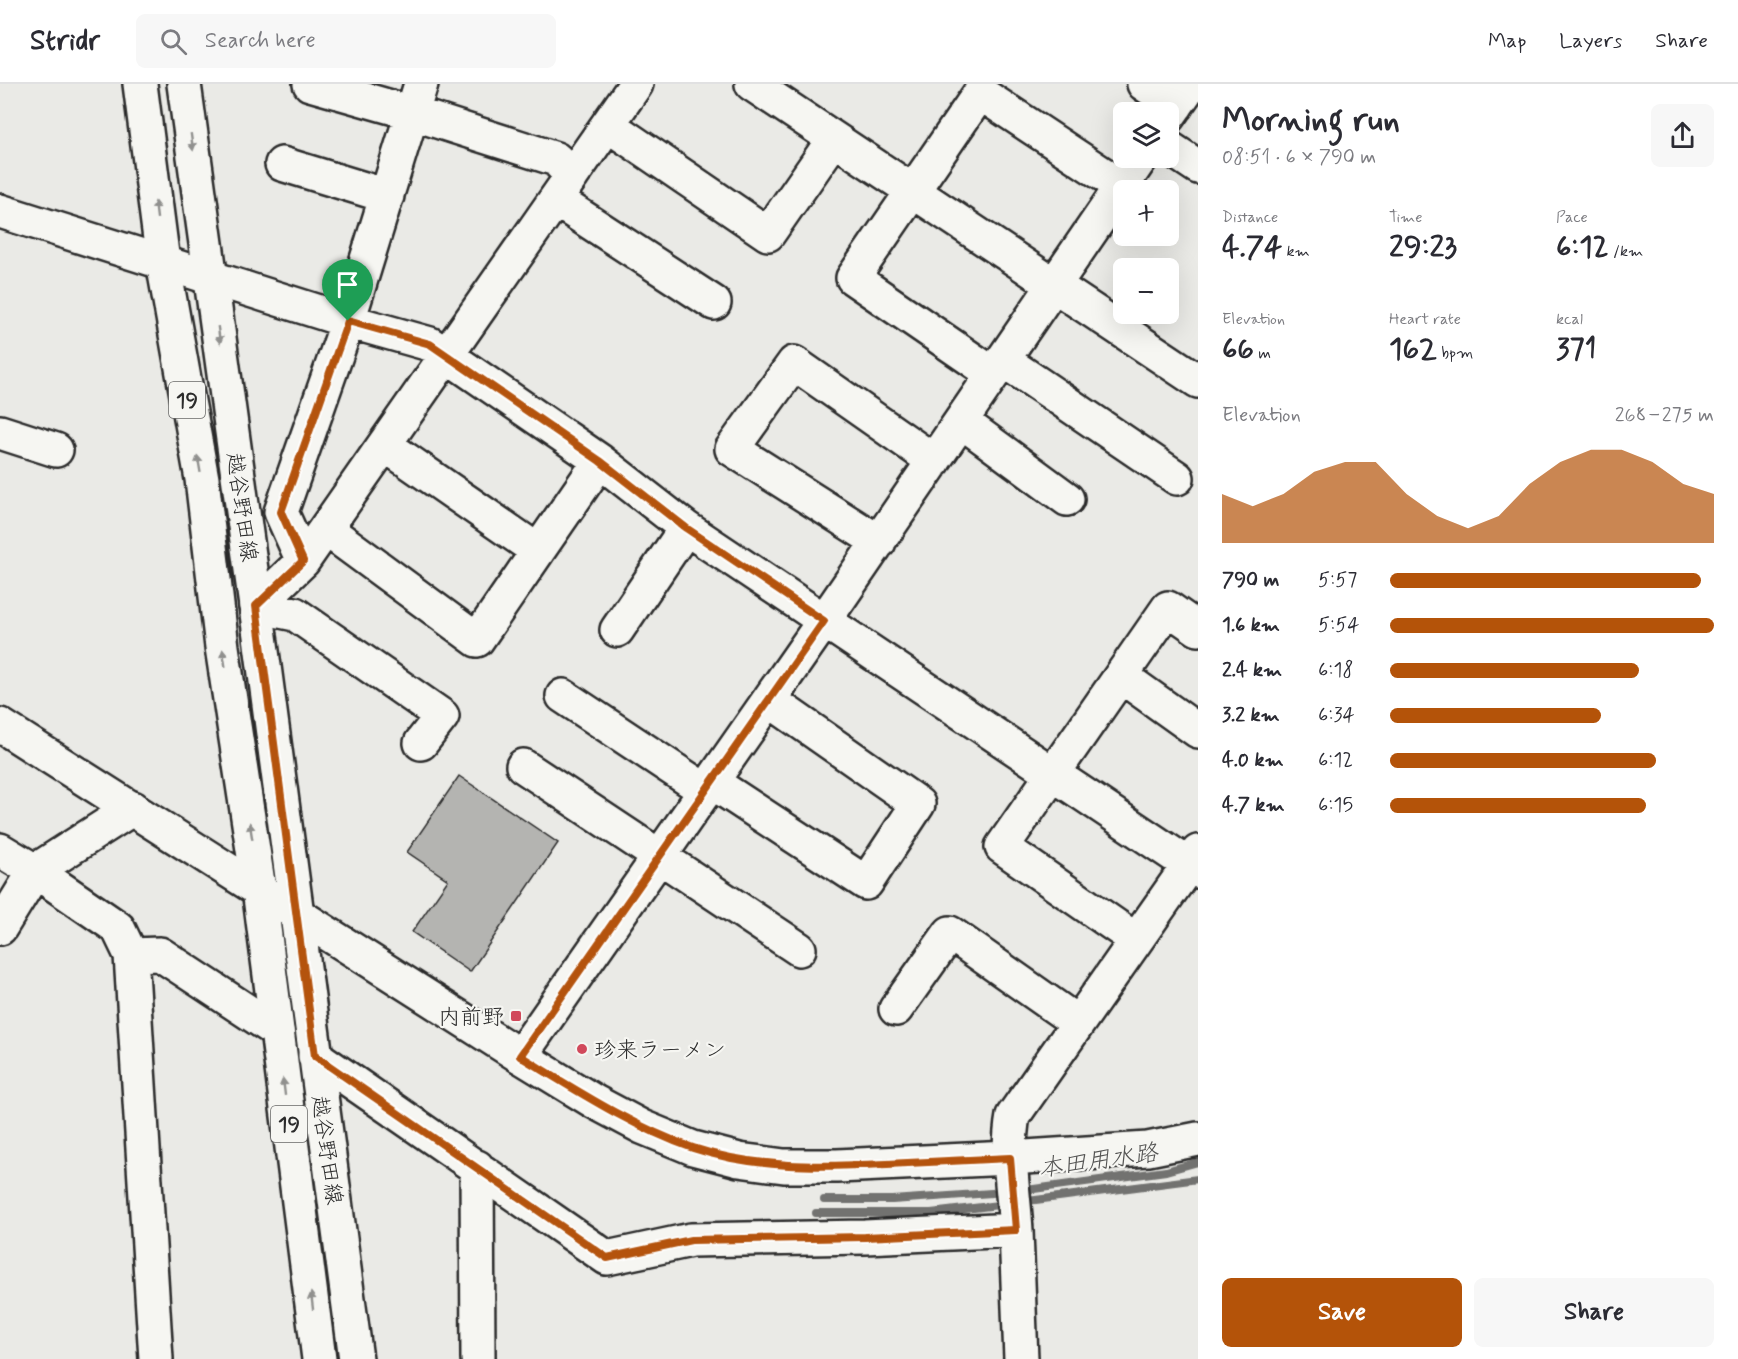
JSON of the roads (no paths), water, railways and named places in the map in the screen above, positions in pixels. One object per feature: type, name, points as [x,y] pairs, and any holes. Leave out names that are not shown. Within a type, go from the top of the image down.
[{"type":"street","name":"越谷野田線","points":[[140,84],[163,262],[202,479],[222,647],[260,889],[319,1359]]},
{"type":"street","name":"越谷野田線","points":[[184,84],[356,1359]]},
{"type":"street","points":[[310,84],[416,98],[556,159],[564,188],[714,303]]},
{"type":"street","points":[[256,606],[303,561],[636,84]]},
{"type":"street","points":[[752,84],[1197,378]]},
{"type":"street","points":[[1144,84],[1178,102]]},
{"type":"street","points":[[1113,181],[980,93],[853,278],[1177,478]]},
{"type":"street","points":[[303,561],[281,512],[348,321],[416,98]]},
{"type":"street","points":[[608,125],[768,234],[834,139]]},
{"type":"street","points":[[1179,154],[1198,167]]},
{"type":"street","points":[[282,164],[387,196]]},
{"type":"street","points":[[520,1056],[879,542],[1113,198]]},
{"type":"street","points":[[0,211],[211,279],[430,344],[600,461],[686,528],[1053,774],[1195,863],[1136,940],[1013,1116],[1010,1158],[1016,1230],[1021,1359]]},
{"type":"street","points":[[879,542],[732,449],[794,363],[934,461]]},
{"type":"street","points":[[961,421],[1067,499]]},
{"type":"street","points":[[0,432],[56,450]]},
{"type":"street","points":[[385,445],[538,551]]},
{"type":"street","points":[[326,529],[477,640],[600,461]]},
{"type":"street","points":[[616,630],[686,528]]},
{"type":"street","points":[[256,606],[295,614],[442,716],[421,743]]},
{"type":"street","points":[[1136,940],[1002,847],[1168,608],[1198,629]]},
{"type":"street","points":[[1121,676],[1198,731]]},
{"type":"street","points":[[563,696],[866,883],[918,804],[769,700]]},
{"type":"street","points":[[0,725],[520,1056],[642,1127],[693,1148],[739,1160],[784,1166],[837,1166],[1148,1149],[1198,1139]]},
{"type":"street","points":[[523,766],[799,949]]},
{"type":"street","points":[[0,927],[35,871],[133,808]]},
{"type":"street","points":[[0,850],[118,928],[131,955],[156,1359]]},
{"type":"street","points":[[896,1009],[950,933],[1078,1023]]},
{"type":"street","points":[[131,955],[160,954],[277,1030]]},
{"type":"street","points":[[315,1056],[607,1258],[691,1240],[865,1237],[1016,1230]]},
{"type":"street","points":[[477,1167],[478,1359]]},
{"type":"waterway","name":"本田用水路","points":[[1019,1191],[1166,1171],[1198,1162]]},
{"type":"waterway","points":[[1020,1202],[1198,1179]]},
{"type":"waterway","name":"本田用水路","points":[[824,1200],[892,1200],[1006,1192]]},
{"type":"waterway","points":[[816,1213],[931,1213],[1007,1204]]},
{"type":"place","name":"内前野","points":[[516,1016]]},
{"type":"place","name":"珍来ラーメン","points":[[582,1049]]}]
